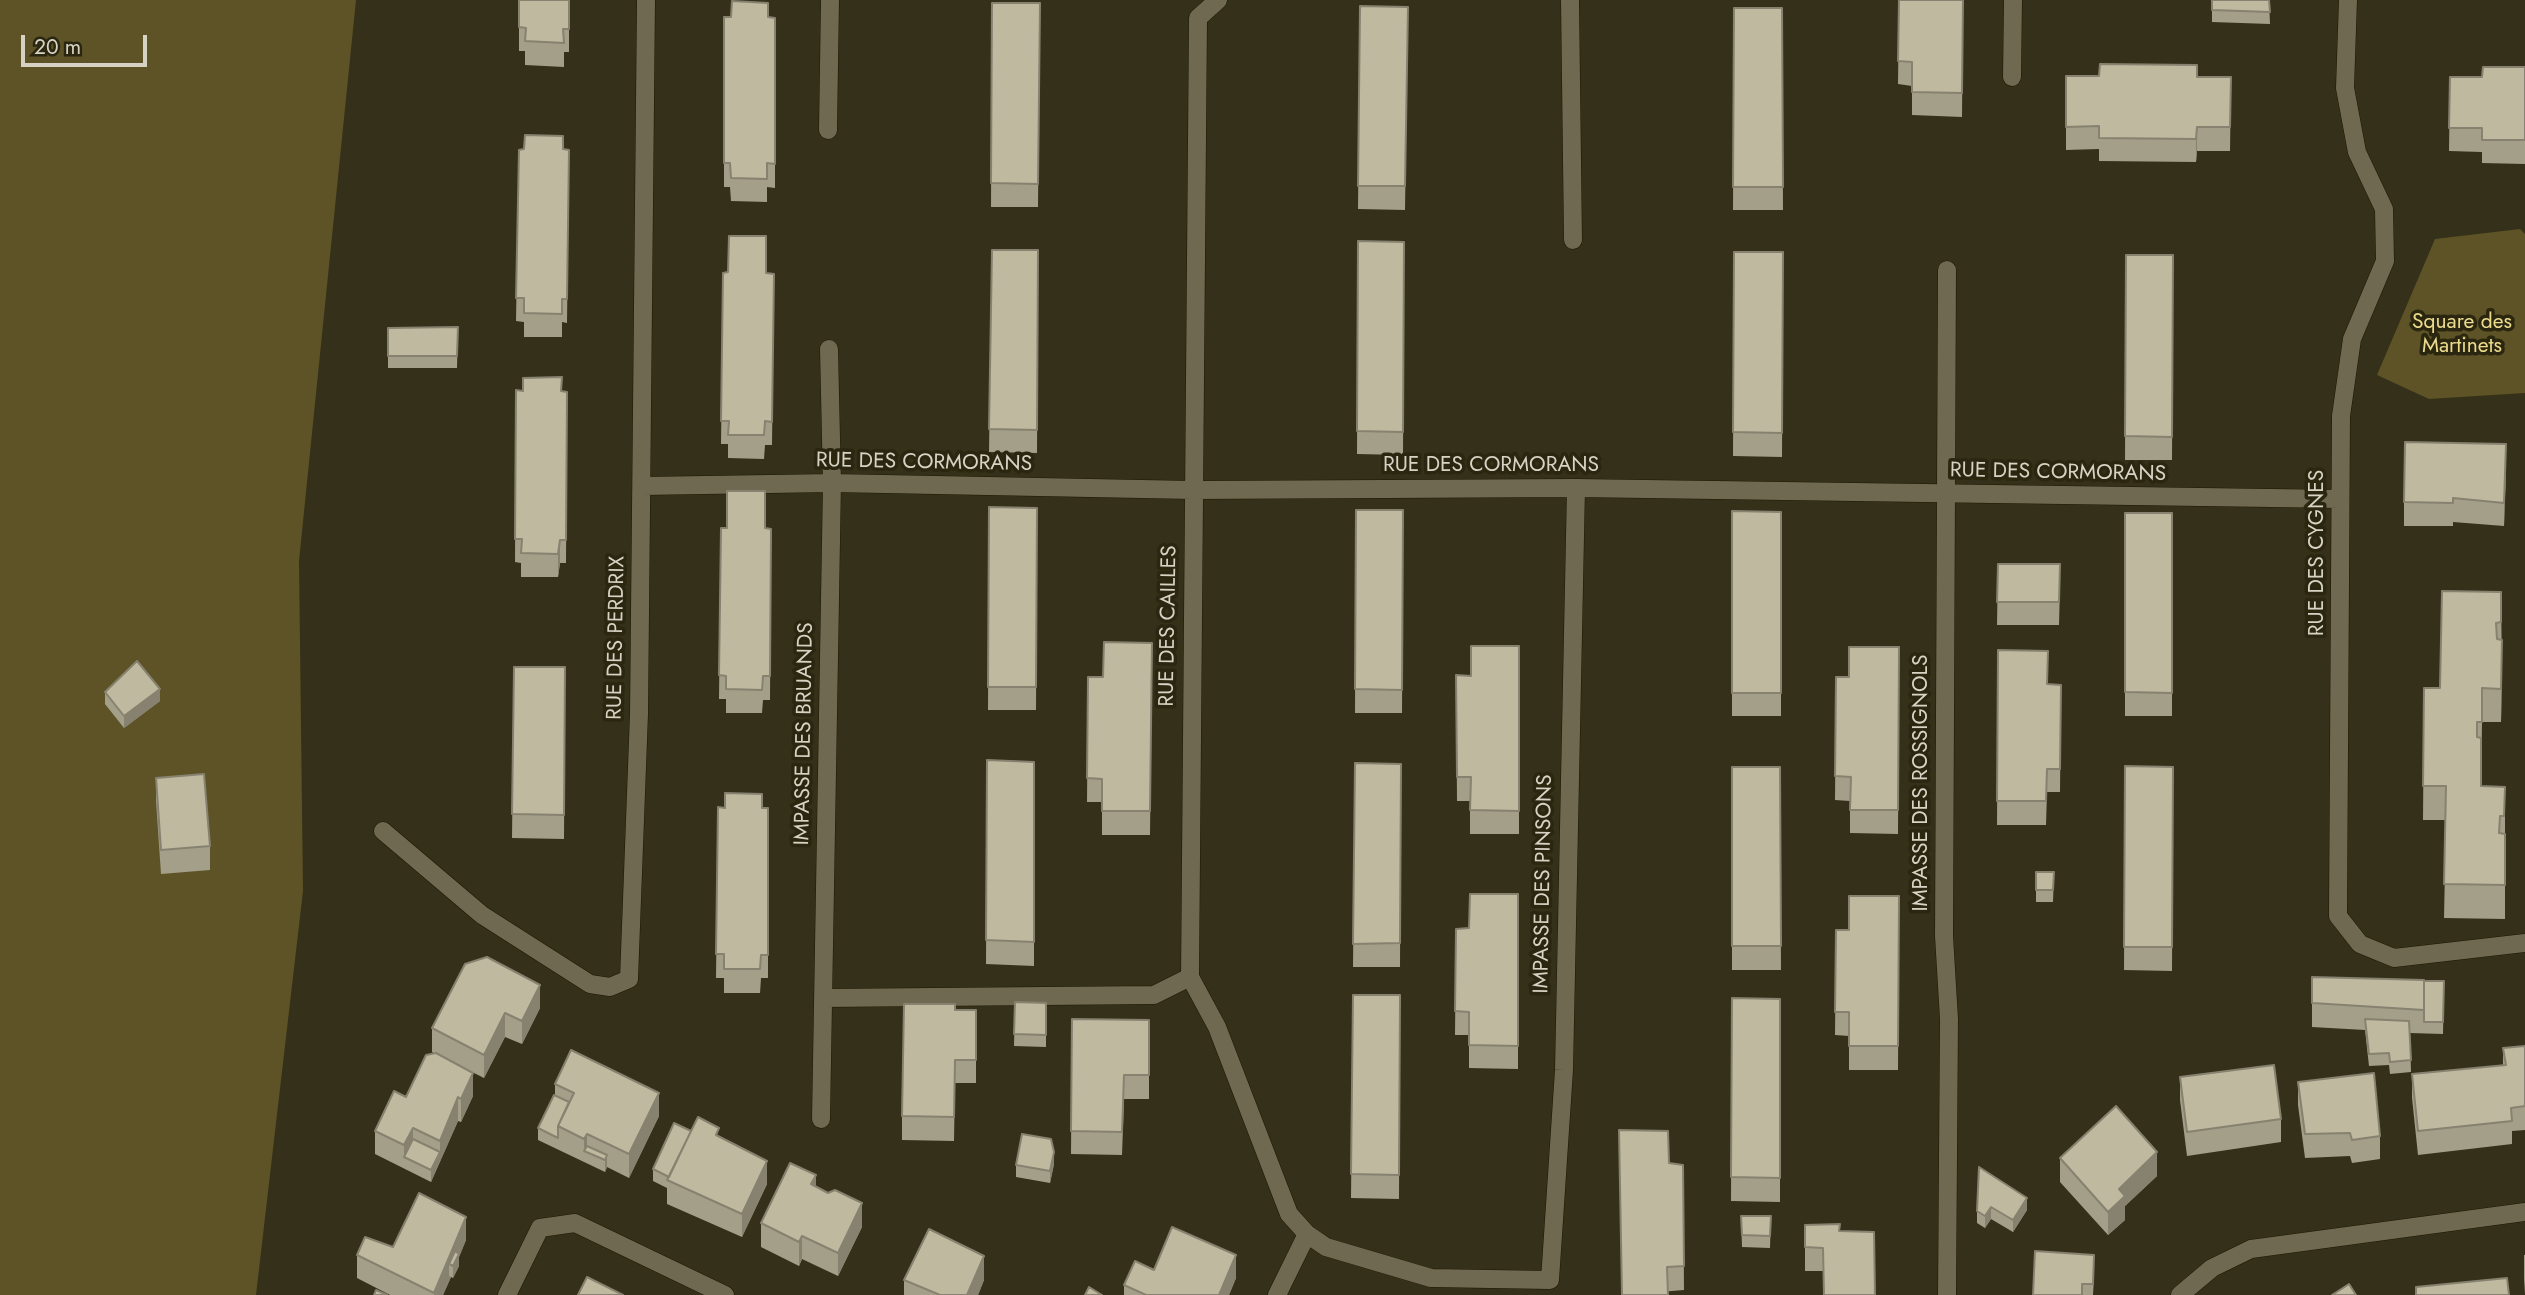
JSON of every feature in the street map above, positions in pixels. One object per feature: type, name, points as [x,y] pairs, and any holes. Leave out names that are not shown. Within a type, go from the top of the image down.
[{"type":"street","name":"RUE DES PERDRIX","points":[[383,831],[482,915],[590,984],[610,987],[629,979],[634,890],[642,486],[646,0]]},
{"type":"street","points":[[828,130],[830,0]]},
{"type":"street","name":"RUE DES CAILLES","points":[[1218,0],[1198,18],[1190,977],[1217,1027],[1289,1214],[1307,1234],[1326,1247],[1431,1278],[1550,1280]]},
{"type":"street","points":[[1570,0],[1573,240]]},
{"type":"street","points":[[2012,78],[2013,0]]},
{"type":"street","name":"RUE DES CYGNES","points":[[2348,0],[2345,88],[2357,152],[2384,209],[2385,261],[2352,339],[2342,416],[2338,916],[2360,944],[2394,958],[2525,943]]},
{"type":"street","name":"IMPASSE DES ROSSIGNOLS","points":[[1947,270],[1944,936],[1949,1019],[1947,1295]]},
{"type":"street","name":"IMPASSE DES BRUANDS","points":[[821,1119],[832,483],[829,349]]},
{"type":"street","name":"RUE DES CORMORANS","points":[[642,486],[832,483],[1193,490],[1576,488],[2340,499]]},
{"type":"street","name":"IMPASSE DES PINSONS","points":[[1550,1280],[1564,1070],[1576,488]]},
{"type":"street","points":[[824,998],[1154,995],[1190,977]]},
{"type":"street","points":[[2180,1295],[2212,1268],[2251,1249],[2367,1231],[2525,1212]]},
{"type":"street","points":[[507,1295],[540,1228],[575,1223],[724,1295]]},
{"type":"street","points":[[1277,1295],[1307,1234]]},
{"type":"green space","points":[[0,0],[356,0],[299,561],[303,891],[256,1295],[0,1295]]},
{"type":"green space","name":"Square des Martinets","points":[[2520,229],[2525,234],[2525,393],[2429,399],[2377,375],[2435,239]]},
{"type":"building","points":[[519,0],[569,0],[569,29],[563,29],[564,43],[525,41],[526,28],[519,27]]},
{"type":"building","points":[[1899,0],[1963,0],[1962,93],[1912,92],[1912,62],[1898,61]]},
{"type":"building","points":[[2212,0],[2269,0],[2270,12],[2212,10]]},
{"type":"building","points":[[732,1],[768,3],[768,17],[775,18],[775,164],[767,163],[767,179],[731,178],[730,163],[724,163],[724,17],[731,17]]},
{"type":"building","points":[[992,3],[1040,3],[1038,184],[991,183]]},
{"type":"building","points":[[1360,6],[1408,7],[1405,186],[1358,186]]},
{"type":"building","points":[[1734,8],[1782,8],[1783,187],[1733,187]]},
{"type":"building","points":[[2100,64],[2197,65],[2197,77],[2231,77],[2230,127],[2197,127],[2196,139],[2099,138],[2099,126],[2066,127],[2066,76],[2099,76]]},
{"type":"building","points":[[2483,67],[2525,67],[2525,140],[2482,140],[2482,128],[2449,128],[2450,77],[2482,77]]},
{"type":"building","points":[[525,135],[563,136],[563,149],[569,150],[567,299],[562,299],[562,314],[524,313],[524,298],[516,298],[519,150],[524,149]]},
{"type":"building","points":[[729,236],[766,236],[766,273],[774,274],[772,422],[765,421],[764,435],[728,435],[729,421],[721,421],[723,273],[728,272]]},
{"type":"building","points":[[1358,241],[1404,242],[1403,432],[1357,431]]},
{"type":"building","points":[[992,250],[1038,250],[1037,430],[989,429]]},
{"type":"building","points":[[1734,252],[1783,252],[1782,433],[1733,432]]},
{"type":"building","points":[[2126,255],[2173,255],[2172,437],[2125,436]]},
{"type":"building","points":[[458,327],[457,356],[388,356],[388,328]]},
{"type":"building","points":[[562,377],[561,391],[567,392],[566,540],[560,540],[558,554],[521,553],[522,539],[515,539],[516,390],[523,391],[523,378]]},
{"type":"building","points":[[2405,442],[2506,444],[2504,503],[2453,498],[2453,503],[2404,502]]},
{"type":"building","points":[[727,491],[765,491],[765,528],[771,529],[770,676],[763,676],[762,690],[726,689],[726,676],[719,675],[721,528],[727,528]]},
{"type":"building","points":[[989,507],[1037,508],[1036,687],[988,687]]},
{"type":"building","points":[[1356,510],[1403,510],[1402,690],[1355,689]]},
{"type":"building","points":[[1732,511],[1781,512],[1781,693],[1732,693]]},
{"type":"building","points":[[2125,513],[2172,513],[2172,693],[2125,692]]},
{"type":"building","points":[[1998,564],[2060,564],[2059,602],[1997,602]]},
{"type":"building","points":[[2442,591],[2501,592],[2501,622],[2496,623],[2497,639],[2502,640],[2501,689],[2482,688],[2482,722],[2477,722],[2477,737],[2481,738],[2481,786],[2505,787],[2504,816],[2500,816],[2499,833],[2505,834],[2505,885],[2444,884],[2446,786],[2423,786],[2424,688],[2440,688]]},
{"type":"building","points":[[1104,642],[1152,643],[1150,811],[1102,811],[1102,779],[1087,778],[1088,677],[1103,677]]},
{"type":"building","points":[[1471,646],[1519,646],[1519,811],[1470,810],[1471,777],[1457,777],[1456,675],[1471,676]]},
{"type":"building","points":[[1849,647],[1899,647],[1898,810],[1850,810],[1851,777],[1835,776],[1836,677],[1849,677]]},
{"type":"building","points":[[1998,650],[2048,651],[2047,684],[2061,685],[2060,769],[2047,769],[2046,801],[1997,801]]},
{"type":"building","points":[[137,661],[160,689],[124,716],[105,692]]},
{"type":"building","points":[[514,667],[565,667],[564,815],[512,814]]},
{"type":"building","points":[[987,760],[1034,762],[1034,942],[986,940]]},
{"type":"building","points":[[1355,763],[1401,764],[1400,943],[1353,944]]},
{"type":"building","points":[[2125,766],[2173,767],[2172,947],[2124,947]]},
{"type":"building","points":[[1732,767],[1780,767],[1781,946],[1732,946]]},
{"type":"building","points":[[204,774],[210,846],[161,850],[156,778]]},
{"type":"building","points":[[725,793],[762,794],[762,808],[768,808],[768,955],[761,955],[760,969],[724,969],[724,954],[716,954],[718,807],[725,808]]},
{"type":"building","points":[[2036,872],[2054,872],[2053,890],[2036,890]]},
{"type":"building","points":[[1470,894],[1518,894],[1518,1046],[1469,1045],[1469,1012],[1455,1011],[1456,929],[1469,928]]},
{"type":"building","points":[[1849,896],[1899,896],[1898,1046],[1849,1046],[1849,1012],[1835,1012],[1836,930],[1849,930]]},
{"type":"building","points":[[487,957],[540,985],[522,1021],[505,1013],[484,1055],[432,1028],[465,964]]},
{"type":"building","points":[[2312,977],[2424,980],[2424,1010],[2312,1003]]},
{"type":"building","points":[[2424,981],[2444,981],[2443,1022],[2424,1022]]},
{"type":"building","points":[[1353,995],[1400,995],[1399,1175],[1351,1174]]},
{"type":"building","points":[[1732,998],[1780,999],[1780,1178],[1731,1177]]},
{"type":"building","points":[[1015,1002],[1046,1003],[1046,1035],[1014,1034]]},
{"type":"building","points":[[904,1004],[955,1004],[955,1010],[976,1010],[976,1060],[955,1060],[954,1117],[902,1116]]},
{"type":"building","points":[[1072,1019],[1149,1020],[1149,1075],[1124,1075],[1122,1132],[1071,1131]]},
{"type":"building","points":[[2365,1019],[2409,1021],[2411,1060],[2390,1062],[2389,1053],[2369,1054]]},
{"type":"building","points":[[2525,1046],[2525,1106],[2511,1108],[2512,1121],[2418,1131],[2412,1074],[2506,1065],[2503,1048]]},
{"type":"building","points":[[571,1050],[659,1093],[629,1154],[587,1134],[584,1139],[558,1126],[574,1093],[555,1084]]},
{"type":"building","points":[[436,1053],[473,1073],[461,1099],[458,1097],[440,1141],[413,1128],[404,1145],[375,1131],[394,1091],[406,1097],[426,1055]]},
{"type":"building","points":[[2274,1065],[2281,1119],[2187,1132],[2180,1077]]},
{"type":"building","points":[[2374,1073],[2380,1136],[2352,1140],[2350,1133],[2305,1134],[2298,1082]]},
{"type":"building","points":[[554,1095],[569,1102],[558,1126],[558,1138],[538,1128]]},
{"type":"building","points":[[2116,1106],[2157,1152],[2119,1189],[2125,1196],[2108,1212],[2060,1158]]},
{"type":"building","points":[[698,1117],[719,1128],[716,1135],[767,1161],[742,1214],[667,1180]]},
{"type":"building","points":[[674,1123],[691,1131],[669,1177],[653,1169]]},
{"type":"building","points":[[1619,1130],[1668,1131],[1669,1163],[1683,1165],[1684,1266],[1667,1267],[1668,1295],[1622,1295]]},
{"type":"building","points":[[1022,1134],[1051,1139],[1054,1152],[1050,1171],[1016,1165]]},
{"type":"building","points":[[413,1139],[440,1152],[431,1170],[404,1157]]},
{"type":"building","points":[[587,1146],[607,1155],[605,1160],[584,1151]]},
{"type":"building","points":[[790,1163],[816,1175],[811,1184],[828,1193],[835,1190],[862,1203],[838,1253],[802,1236],[799,1242],[761,1223]]},
{"type":"building","points":[[1979,1167],[2027,1198],[2013,1220],[1991,1207],[1985,1216],[1977,1211]]},
{"type":"building","points":[[419,1193],[466,1217],[434,1293],[357,1255],[365,1237],[393,1247]]},
{"type":"building","points":[[1741,1216],[1771,1216],[1770,1236],[1742,1235]]},
{"type":"building","points":[[1840,1224],[1839,1231],[1874,1232],[1875,1295],[1824,1295],[1823,1248],[1805,1247],[1805,1225]]},
{"type":"building","points":[[1172,1227],[1236,1255],[1219,1295],[1146,1295],[1124,1285],[1135,1261],[1154,1270]]},
{"type":"building","points":[[929,1229],[984,1256],[967,1295],[940,1295],[904,1280]]},
{"type":"building","points":[[455,1251],[459,1254],[453,1266],[449,1264]]},
{"type":"building","points":[[2035,1251],[2094,1255],[2093,1284],[2082,1284],[2082,1295],[2033,1295]]},
{"type":"building","points":[[587,1277],[623,1295],[578,1295]]},
{"type":"building","points":[[2507,1278],[2509,1295],[2416,1295],[2416,1287]]},
{"type":"building","points":[[2349,1284],[2356,1295],[2332,1295]]},
{"type":"building","points":[[1089,1287],[1102,1295],[1085,1295]]},
{"type":"building","points":[[376,1290],[387,1295],[374,1295]]}]
